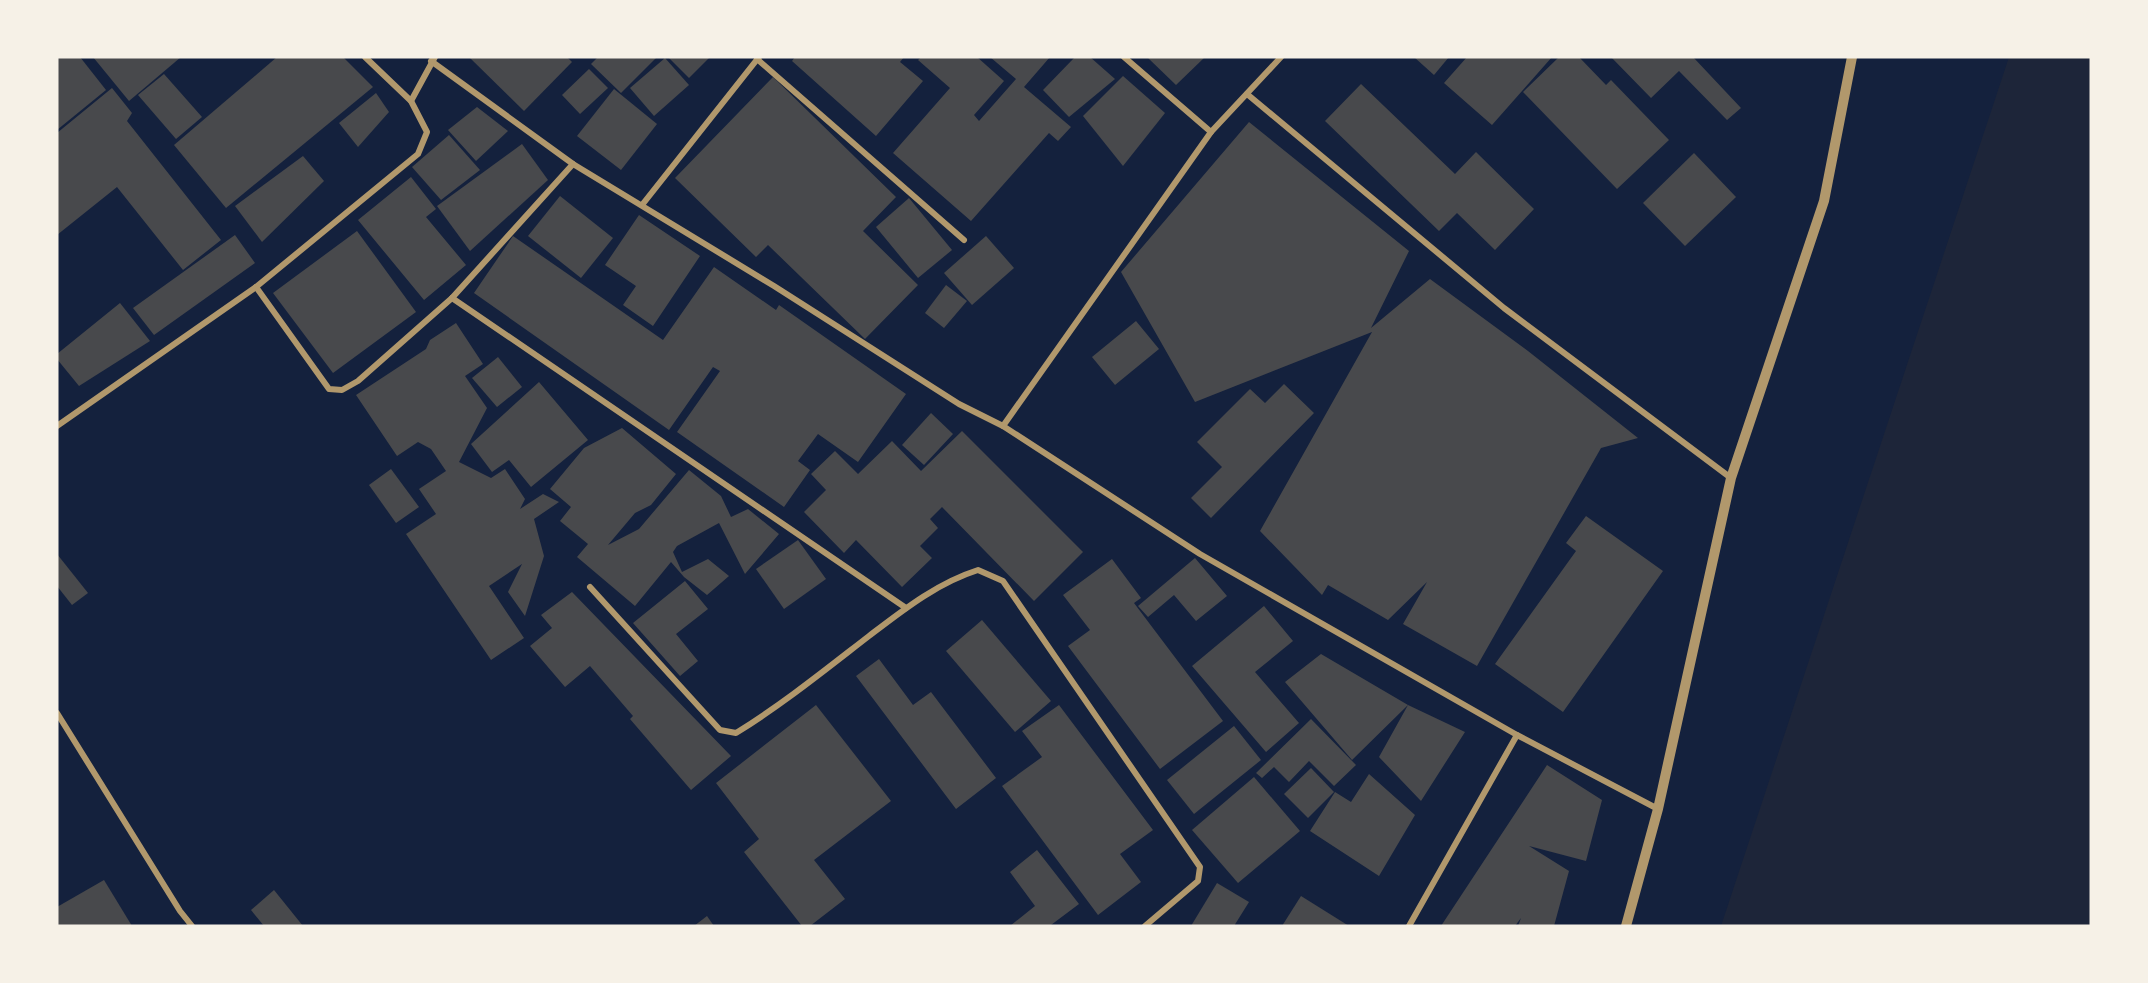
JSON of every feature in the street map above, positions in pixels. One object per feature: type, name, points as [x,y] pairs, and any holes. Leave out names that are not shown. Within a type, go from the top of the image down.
[{"type":"street","points":[[57,426],[256,286],[418,154],[427,132],[411,101],[365,57]]},
{"type":"street","points":[[1124,57],[1211,132]]},
{"type":"street","points":[[1003,426],[1211,132],[1281,57]]},
{"type":"street","points":[[1626,926],[1659,808],[1731,478],[1824,201],[1852,57]]},
{"type":"street","points":[[642,205],[758,58],[964,240]]},
{"type":"street","points":[[411,101],[433,59],[573,164],[959,404],[1003,426],[1200,554],[1516,735],[1659,808]]},
{"type":"street","points":[[1247,94],[1504,308],[1731,478]]},
{"type":"street","points":[[256,286],[329,389],[342,390],[358,381],[452,298],[573,164]]},
{"type":"street","points":[[452,298],[906,608]]},
{"type":"street","points":[[590,587],[720,730],[736,733],[767,714],[906,608],[954,578],[978,570],[1003,581],[1200,867],[1198,881],[1145,926]]},
{"type":"street","points":[[57,713],[180,911],[192,926]]},
{"type":"street","points":[[1409,926],[1516,735]]},
{"type":"shaded area","points":[[2009,57],[2091,57],[2091,926],[1721,926]]},
{"type":"building","points":[[57,57],[80,57],[106,90],[57,130]]},
{"type":"building","points":[[93,57],[181,57],[129,101]]},
{"type":"building","points":[[277,57],[343,57],[373,87],[226,208],[174,145]]},
{"type":"building","points":[[469,57],[567,57],[572,62],[524,111]]},
{"type":"building","points":[[598,57],[656,58],[621,93],[591,64]]},
{"type":"building","points":[[668,57],[710,57],[689,78]]},
{"type":"building","points":[[795,57],[904,57],[900,62],[923,81],[876,136],[792,61]]},
{"type":"building","points":[[921,57],[977,57],[1004,81],[974,115],[979,121],[1016,79],[990,57],[1050,57],[1024,87],[1071,127],[1058,141],[1049,133],[971,221],[893,153],[950,88],[918,60]]},
{"type":"building","points":[[1075,57],[1090,57],[1115,79],[1069,117],[1043,90]]},
{"type":"building","points":[[1147,57],[1205,57],[1176,85]]},
{"type":"building","points":[[1414,57],[1449,57],[1434,75]]},
{"type":"building","points":[[1467,57],[1552,57],[1492,125],[1444,83]]},
{"type":"building","points":[[1559,57],[1579,57],[1606,85],[1611,80],[1669,140],[1617,189],[1523,92]]},
{"type":"building","points":[[1611,57],[1693,57],[1741,108],[1727,120],[1679,71],[1651,98]]},
{"type":"building","points":[[665,58],[689,85],[654,116],[630,88]]},
{"type":"building","points":[[589,69],[608,88],[580,114],[562,95]]},
{"type":"building","points":[[164,74],[202,117],[176,139],[138,95]]},
{"type":"building","points":[[1123,76],[1165,113],[1123,166],[1083,116]]},
{"type":"building","points":[[773,77],[896,197],[863,231],[918,285],[865,339],[768,245],[756,257],[675,178]]},
{"type":"building","points":[[1361,84],[1455,174],[1476,152],[1534,209],[1495,250],[1457,213],[1439,231],[1325,121]]},
{"type":"building","points":[[112,88],[132,113],[127,121],[221,240],[183,270],[117,187],[57,235],[57,133]]},
{"type":"building","points":[[614,89],[657,124],[621,170],[577,136]]},
{"type":"building","points":[[376,93],[389,112],[358,147],[339,123]]},
{"type":"building","points":[[477,107],[508,131],[476,161],[448,130]]},
{"type":"building","points":[[1249,122],[1409,251],[1371,328],[1430,279],[1528,351],[1638,438],[1601,448],[1477,666],[1403,624],[1427,582],[1388,620],[1328,585],[1322,595],[1260,531],[1372,332],[1195,402],[1121,272]]},
{"type":"building","points":[[449,135],[480,170],[441,200],[412,167]]},
{"type":"building","points":[[522,144],[548,180],[470,251],[437,206]]},
{"type":"building","points":[[1694,153],[1736,197],[1685,246],[1643,203]]},
{"type":"building","points":[[303,156],[324,181],[262,242],[235,206]]},
{"type":"building","points":[[411,177],[436,209],[426,217],[466,265],[424,300],[358,220]]},
{"type":"building","points":[[560,196],[613,238],[581,278],[528,236]]},
{"type":"building","points":[[909,198],[952,250],[918,278],[876,227]]},
{"type":"building","points":[[639,215],[700,256],[653,326],[623,305],[636,286],[605,265]]},
{"type":"building","points":[[357,231],[416,312],[333,373],[273,293]]},
{"type":"building","points":[[235,235],[255,263],[154,335],[133,308]]},
{"type":"building","points":[[513,236],[663,340],[714,267],[776,310],[779,305],[906,394],[858,462],[818,434],[798,461],[810,470],[784,507],[677,432],[720,371],[713,367],[669,430],[474,293]]},
{"type":"building","points":[[986,236],[1014,268],[972,305],[944,273]]},
{"type":"building","points":[[946,285],[967,301],[944,328],[925,313]]},
{"type":"building","points":[[120,303],[150,341],[79,386],[57,359],[57,354]]},
{"type":"building","points":[[1136,321],[1159,349],[1115,385],[1092,357]]},
{"type":"building","points":[[456,323],[483,364],[465,376],[487,408],[459,462],[491,478],[505,469],[525,499],[520,509],[543,494],[559,502],[534,519],[544,556],[525,616],[508,592],[522,564],[489,586],[524,638],[491,660],[406,534],[436,514],[419,489],[446,471],[431,449],[418,442],[397,456],[356,395],[426,349],[430,340]]},
{"type":"building","points":[[498,357],[522,387],[497,407],[472,378]]},
{"type":"building","points":[[539,382],[588,440],[531,487],[509,460],[492,472],[471,444]]},
{"type":"building","points":[[1284,384],[1314,413],[1211,518],[1191,498],[1222,467],[1197,442],[1250,389],[1265,403]]},
{"type":"building","points":[[931,413],[953,434],[924,465],[902,445]]},
{"type":"building","points":[[622,428],[676,474],[651,505],[635,513],[608,545],[639,529],[689,470],[721,496],[731,517],[748,509],[779,534],[745,574],[719,523],[677,546],[673,552],[682,572],[708,559],[729,576],[707,595],[684,577],[671,562],[635,606],[577,557],[588,544],[560,521],[571,507],[550,489],[584,448]]},
{"type":"building","points":[[962,431],[1083,552],[1034,601],[942,507],[930,519],[938,528],[920,546],[932,558],[902,587],[856,540],[844,553],[804,512],[826,490],[811,474],[835,451],[858,474],[892,441],[921,471]]},
{"type":"building","points":[[391,469],[419,507],[396,523],[369,485]]},
{"type":"building","points":[[1586,516],[1663,571],[1563,712],[1495,664],[1576,551],[1566,543]]},
{"type":"building","points":[[798,540],[826,579],[784,609],[756,569]]},
{"type":"building","points":[[57,554],[88,593],[72,605],[57,586]]},
{"type":"building","points":[[1195,558],[1227,596],[1196,621],[1174,595],[1148,617],[1138,606]]},
{"type":"building","points":[[1112,559],[1141,598],[1134,603],[1223,721],[1160,769],[1068,646],[1090,630],[1063,595]]},
{"type":"building","points":[[685,581],[708,609],[676,634],[698,661],[680,676],[633,623]]},
{"type":"building","points":[[572,592],[731,756],[691,790],[630,719],[633,716],[590,666],[565,687],[530,646],[552,628],[541,615]]},
{"type":"building","points":[[1264,606],[1293,641],[1255,672],[1299,723],[1266,752],[1192,666]]},
{"type":"building","points":[[982,620],[1051,701],[1015,732],[946,651]]},
{"type":"building","points":[[1321,654],[1408,705],[1352,760],[1285,682]]},
{"type":"building","points":[[879,659],[913,705],[931,692],[996,778],[956,809],[856,676]]},
{"type":"building","points":[[816,705],[891,801],[814,860],[845,899],[810,926],[802,926],[744,852],[759,839],[716,783]]},
{"type":"building","points":[[1059,705],[1153,830],[1120,854],[1141,882],[1098,915],[1002,786],[1042,757],[1022,731]]},
{"type":"building","points":[[1408,705],[1465,732],[1421,801],[1379,757]]},
{"type":"building","points":[[1311,719],[1356,765],[1334,786],[1309,761],[1289,782],[1274,767],[1262,778],[1256,773]]},
{"type":"building","points":[[1234,726],[1261,760],[1194,814],[1167,780]]},
{"type":"building","points":[[1547,765],[1602,800],[1586,861],[1529,846],[1569,871],[1554,926],[1518,926],[1521,918],[1515,926],[1441,926]]},
{"type":"building","points":[[1311,768],[1334,792],[1308,818],[1284,794]]},
{"type":"building","points":[[1369,774],[1415,815],[1379,876],[1310,831],[1335,792],[1351,802]]},
{"type":"building","points":[[1254,777],[1300,831],[1238,883],[1192,830]]},
{"type":"building","points":[[1037,850],[1079,904],[1051,925],[1053,926],[1010,926],[1035,906],[1010,872]]},
{"type":"building","points":[[104,880],[132,926],[57,926],[57,907]]},
{"type":"building","points":[[1217,883],[1249,902],[1234,926],[1191,926]]},
{"type":"building","points":[[274,890],[303,926],[264,926],[251,910]]},
{"type":"building","points":[[1301,896],[1349,926],[1282,926]]},
{"type":"building","points":[[707,916],[714,926],[694,926]]}]
